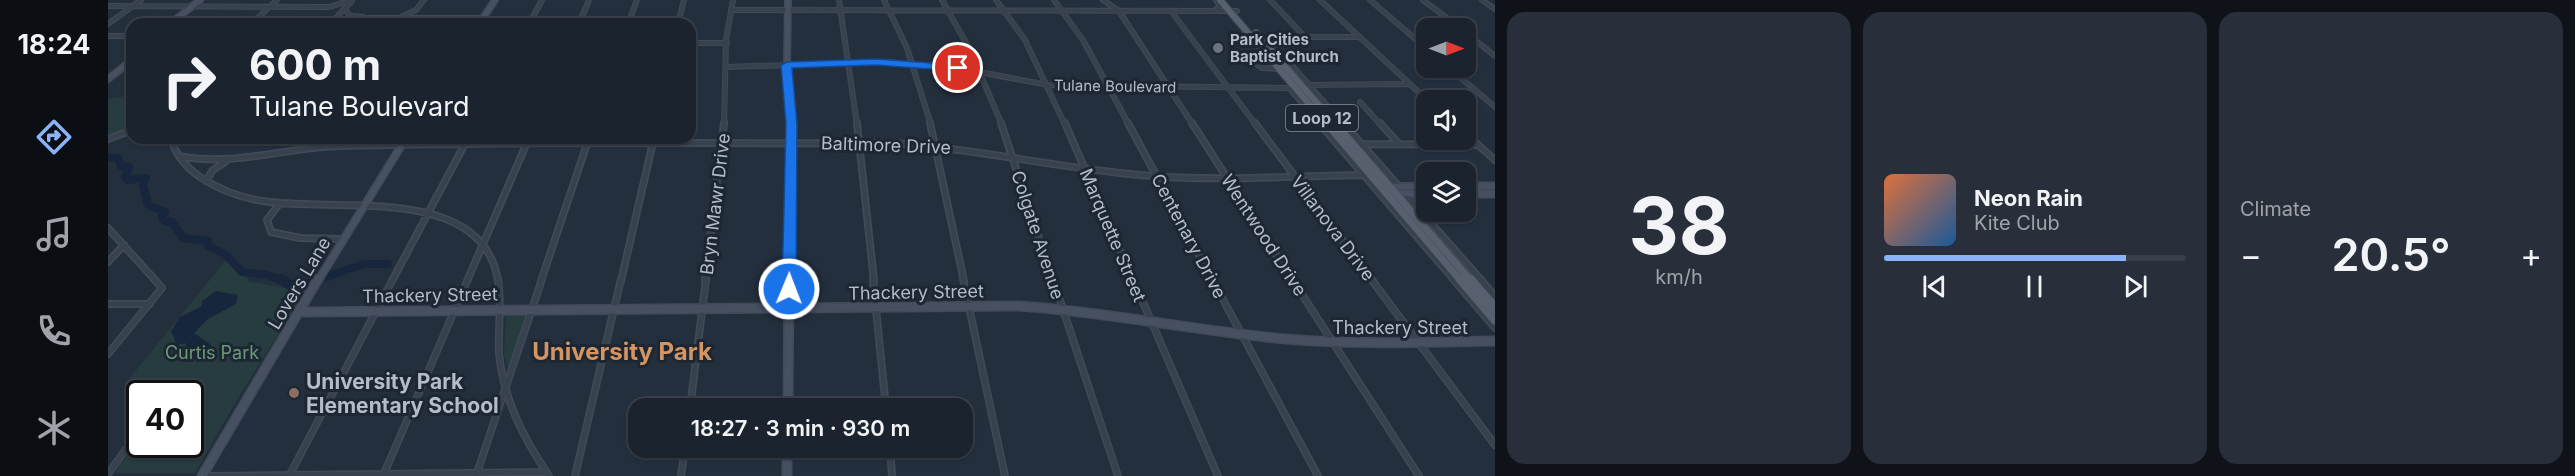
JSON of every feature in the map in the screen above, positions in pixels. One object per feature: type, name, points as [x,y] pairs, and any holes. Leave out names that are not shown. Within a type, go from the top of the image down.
[{"type":"main road","name":"Loop 12","points":[[1218,0],[1233,11],[1303,85],[1495,320]]},
{"type":"main road","name":"Loop 12","points":[[1227,0],[1233,11]]},
{"type":"main road","name":"Loop 12","points":[[1256,37],[1270,61],[1280,69],[1390,189],[1495,308]]},
{"type":"main road","points":[[1270,61],[1279,63],[1303,85]]},
{"type":"street","points":[[108,24],[141,0]]},
{"type":"street","points":[[182,18],[200,0]]},
{"type":"street","points":[[178,18],[206,0]]},
{"type":"street","points":[[257,18],[277,0]]},
{"type":"street","points":[[108,6],[329,7],[352,0]]},
{"type":"street","points":[[336,18],[352,0]]},
{"type":"street","points":[[397,17],[416,10],[424,0]]},
{"type":"street","points":[[345,9],[350,16],[369,18],[483,18],[495,0]]},
{"type":"street","points":[[532,18],[542,0]]},
{"type":"street","points":[[582,18],[589,0]]},
{"type":"street","points":[[630,18],[637,0]]},
{"type":"street","points":[[680,18],[684,0]]},
{"type":"street","name":"Bryn Mawr Drive","points":[[691,398],[722,143],[727,43],[733,0]]},
{"type":"street","points":[[788,0],[787,65],[791,143],[788,398]]},
{"type":"street","points":[[839,0],[860,142],[885,398]]},
{"type":"street","points":[[884,0],[912,63],[934,145],[1005,476]]},
{"type":"street","name":"Colgate Avenue","points":[[942,0],[980,72],[1012,155],[1118,476]]},
{"type":"street","name":"Marquette Street","points":[[996,0],[1032,51],[1048,85],[1218,476]]},
{"type":"street","name":"Centenary Drive","points":[[1054,0],[1083,40],[1318,476]]},
{"type":"street","name":"Wentwood Drive","points":[[1103,0],[1119,11],[1419,476]]},
{"type":"street","points":[[1218,0],[1221,6],[1219,9]]},
{"type":"street","points":[[1270,0],[1306,37]]},
{"type":"street","points":[[1320,0],[1417,90]]},
{"type":"street","points":[[1370,0],[1416,39]]},
{"type":"street","points":[[1423,0],[1447,18]]},
{"type":"street","points":[[1482,0],[1495,9]]},
{"type":"street","points":[[329,7],[340,14]]},
{"type":"street","points":[[731,10],[1171,11],[1219,9],[1233,11]]},
{"type":"street","points":[[1219,9],[1228,14],[1270,61]]},
{"type":"street","points":[[416,10],[424,17]]},
{"type":"street","name":"Villanova Drive","points":[[1171,11],[1495,444]]},
{"type":"street","points":[[108,36],[126,36]]},
{"type":"street","points":[[1256,37],[1360,38]]},
{"type":"street","points":[[1268,37],[1303,85],[1361,144],[1390,189],[1404,194],[1416,194]]},
{"type":"street","points":[[1476,41],[1495,56]]},
{"type":"street","points":[[696,43],[727,43]]},
{"type":"street","points":[[108,74],[126,59]]},
{"type":"street","points":[[1270,61],[1255,63],[1262,68],[1280,69]]},
{"type":"street","name":"Tulane Boulevard","points":[[726,67],[912,63],[980,72],[1048,85],[1289,88],[1364,175]]},
{"type":"street","points":[[108,80],[126,65]]},
{"type":"street","points":[[1461,78],[1495,107]]},
{"type":"street","points":[[1303,85],[1410,84]]},
{"type":"street","points":[[1360,102],[1399,145]]},
{"type":"street","points":[[108,139],[126,132]]},
{"type":"street","name":"Baltimore Drive","points":[[696,142],[860,142],[934,145],[1156,176],[1364,175]]},
{"type":"street","points":[[174,144],[185,165],[206,181],[236,194],[280,203],[398,207],[428,214],[457,225],[483,246],[500,284],[501,310],[498,345],[505,388],[520,426],[547,474],[204,476]]},
{"type":"street","points":[[476,474],[587,144]]},
{"type":"street","name":"Baltimore Drive","points":[[179,156],[198,161],[227,161],[310,147],[587,144]]},
{"type":"street","points":[[575,476],[652,144]]},
{"type":"street","points":[[1361,144],[1478,145],[1495,160]]},
{"type":"street","points":[[290,475],[464,145]]},
{"type":"street","points":[[383,475],[526,145]]},
{"type":"street","name":"Lovers Lane","points":[[204,476],[342,239],[401,146]]},
{"type":"street","points":[[206,181],[213,170],[227,161]]},
{"type":"street","points":[[1364,175],[1495,328]]},
{"type":"street","points":[[1476,186],[1495,186]]},
{"type":"street","points":[[1390,189],[1416,187]]},
{"type":"street","points":[[1404,194],[1495,296]]},
{"type":"street","points":[[1476,194],[1495,194]]},
{"type":"street","points":[[280,203],[267,219],[267,227],[271,232],[300,238],[342,239]]},
{"type":"street","points":[[108,228],[162,288],[108,354]]},
{"type":"street","points":[[108,262],[124,245]]},
{"type":"street","points":[[108,304],[150,304]]},
{"type":"street","name":"Thackery Street","points":[[299,312],[969,306],[1063,309],[1150,319],[1242,334],[1333,342],[1495,342]]},
{"type":"street","points":[[108,474],[126,449]]},
{"type":"street","points":[[681,476],[683,458]]},
{"type":"street","points":[[787,458],[787,476]]},
{"type":"street","points":[[891,458],[892,476]]},
{"type":"green space","points":[[126,96],[126,130],[108,136],[108,99]]},
{"type":"green space","name":"Curtis Park","points":[[230,255],[243,269],[249,282],[307,289],[239,396],[204,457],[204,380],[128,380]]},
{"type":"green space","points":[[529,313],[509,371],[504,354],[506,314]]},
{"type":"green space","name":"Curtis Park","points":[[126,457],[204,458],[195,473],[115,473]]},
{"type":"water","points":[[216,291],[238,295],[236,304],[208,319],[194,333],[210,344],[216,353],[209,361],[190,353],[185,343],[177,345],[171,331],[180,317],[202,306],[202,301]]},
{"type":"waterway","points":[[108,157],[118,158],[121,166],[129,167],[125,177],[128,180],[146,178],[143,185],[148,205],[165,212],[162,217],[165,221],[172,222],[183,238],[208,241],[208,246],[225,254],[242,272],[267,275],[284,281]]},
{"type":"waterway","points":[[326,277],[364,264],[388,264]]},
{"type":"waterway","points":[[284,281],[290,285],[310,284]]},
{"type":"place","name":"Park Cities Baptist Church","points":[[1218,48]]},
{"type":"place","name":"University Park Elementary School","points":[[294,393]]},
{"type":"district","name":"University Park","points":[[622,351]]},
{"type":"route","points":[[789,289],[791,124],[787,65],[876,62],[958,68]]}]
